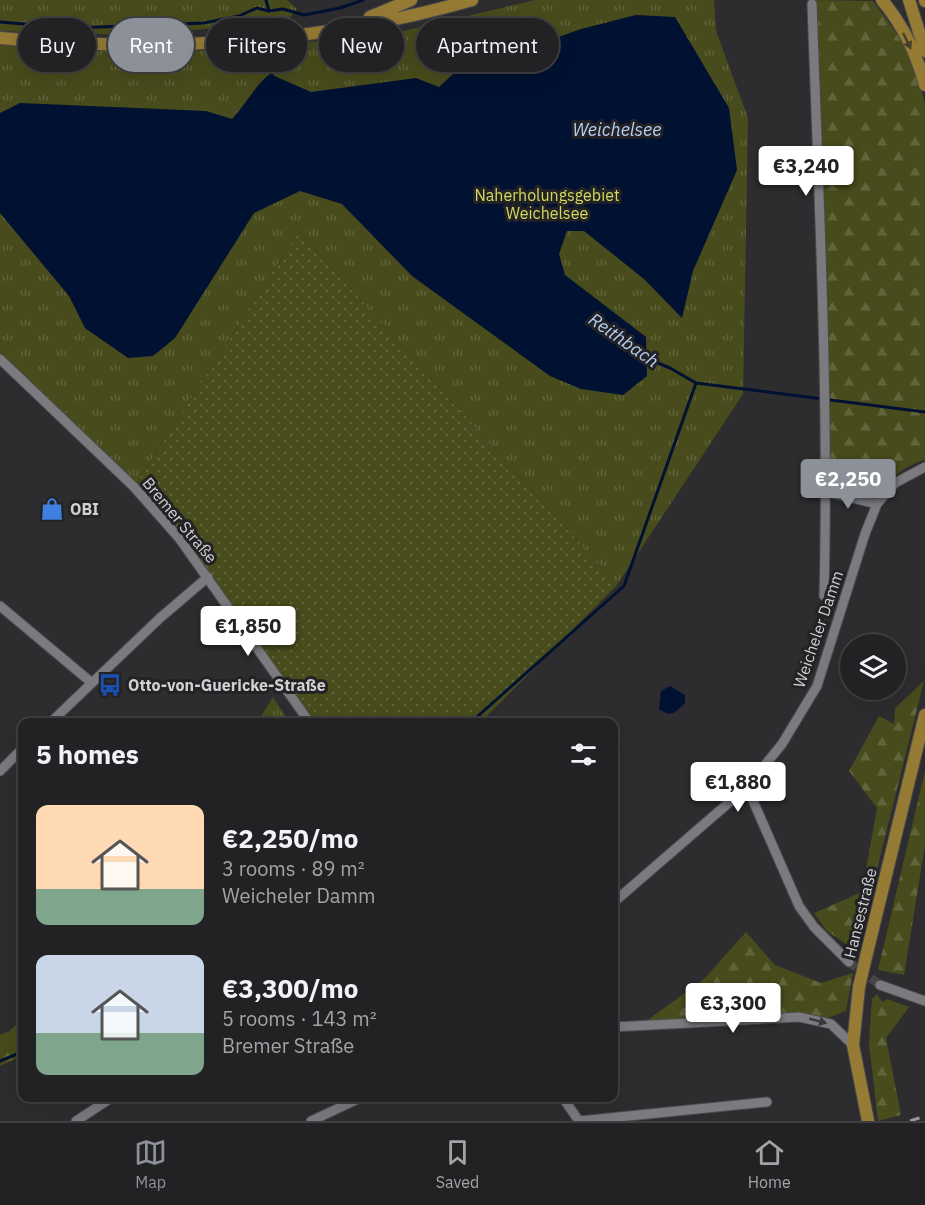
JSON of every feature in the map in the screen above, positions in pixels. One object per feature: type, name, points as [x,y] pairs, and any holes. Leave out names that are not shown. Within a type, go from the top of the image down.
[{"type":"main road","points":[[363,18],[411,0]]},
{"type":"main road","points":[[389,18],[482,0]]},
{"type":"main road","points":[[882,0],[894,15],[920,68],[925,85]]},
{"type":"main road","points":[[909,0],[925,51]]},
{"type":"main road","points":[[0,38],[79,45],[143,45],[242,40],[319,32]]},
{"type":"main road","name":"Hansestraße","points":[[868,1121],[854,1045],[859,987],[925,715]]},
{"type":"street","name":"Weicheler Damm","points":[[812,4],[825,390],[827,492],[824,596]]},
{"type":"street","name":"Bremer Straße","points":[[0,359],[134,487],[208,577],[307,718]]},
{"type":"street","name":"Weicheler Damm","points":[[618,899],[747,787],[782,744],[817,686],[861,545],[877,504],[904,476],[925,467]]},
{"type":"street","points":[[904,476],[925,474]]},
{"type":"street","points":[[827,492],[877,504]]},
{"type":"street","points":[[55,718],[160,618],[208,577]]},
{"type":"street","points":[[0,606],[92,683]]},
{"type":"street","points":[[0,771],[18,753]]},
{"type":"street","points":[[747,787],[799,906],[814,927],[849,962]]},
{"type":"street","points":[[880,985],[925,1001]]},
{"type":"street","points":[[618,1027],[799,1017],[831,1024],[854,1045]]},
{"type":"street","points":[[76,1121],[105,1102]]},
{"type":"street","points":[[312,1121],[352,1102]]},
{"type":"street","points":[[566,1102],[579,1121],[767,1102]]},
{"type":"green space","points":[[0,0],[287,0],[297,9],[289,18],[206,18],[206,29],[194,30],[194,18],[108,18],[108,34],[96,34],[96,18],[18,18],[18,32],[0,31]]},
{"type":"green space","name":"Naherholungsgebiet Weichelsee","points":[[535,0],[714,0],[716,31],[748,118],[743,394],[617,585],[299,231],[134,487],[0,359],[0,44],[18,46],[18,72],[96,72],[96,50],[108,50],[108,72],[194,72],[194,51],[206,50],[206,72],[307,72],[307,42],[319,41],[319,72],[404,72],[404,31],[416,28],[416,72],[559,72],[559,18],[458,18]]},
{"type":"green space","points":[[812,0],[873,1],[906,49],[925,104],[925,460],[901,471],[868,500],[827,492]]},
{"type":"green space","points":[[299,231],[617,585],[485,718],[307,718],[234,613],[134,487]]},
{"type":"green space","points":[[924,681],[855,957],[849,946],[827,931],[814,913],[862,892],[877,808],[849,771],[879,716],[894,724],[895,708]]},
{"type":"green space","points":[[273,697],[287,718],[260,718]]},
{"type":"green space","points":[[925,771],[925,845],[904,975],[878,970]]},
{"type":"green space","points":[[746,932],[775,965],[821,983],[853,973],[846,1011],[822,1020],[641,1025],[704,979]]},
{"type":"green space","points":[[877,994],[882,1002],[887,999],[909,1007],[886,1038],[901,1115],[878,1121],[869,1044],[872,999]]},
{"type":"green space","points":[[18,1023],[18,1058],[0,1066],[0,1035],[10,1031]]},
{"type":"water","name":"Weichelsee","points":[[636,15],[675,17],[729,108],[737,170],[693,271],[682,318],[644,279],[584,231],[567,231],[559,254],[565,275],[646,337],[647,376],[623,395],[581,389],[550,376],[412,276],[342,204],[300,191],[254,213],[175,338],[153,356],[128,358],[85,328],[69,296],[0,213],[0,113],[20,103],[206,111],[232,119],[270,74],[311,92],[416,78],[439,87],[456,72],[559,72],[559,37]]},
{"type":"water","points":[[670,686],[685,695],[685,703],[676,711],[667,713],[659,709],[661,691]]},
{"type":"waterway","points":[[266,0],[269,11]]},
{"type":"waterway","points":[[0,22],[72,28],[204,23],[239,16],[257,8],[269,11],[283,9],[304,15],[340,8],[363,0]]},
{"type":"waterway","name":"Reithbach","points":[[476,718],[624,586],[696,383],[646,358]]},
{"type":"waterway","points":[[696,383],[925,412]]},
{"type":"waterway","name":"Reithbach","points":[[0,1061],[18,1054]]},
{"type":"tunnel","points":[[849,962],[880,985]]},
{"type":"railway","points":[[910,1121],[925,1116]]},
{"type":"place","name":"OBI","points":[[52,509]]},
{"type":"place","name":"Otto-von-Guericke-Straße","points":[[110,685]]}]
